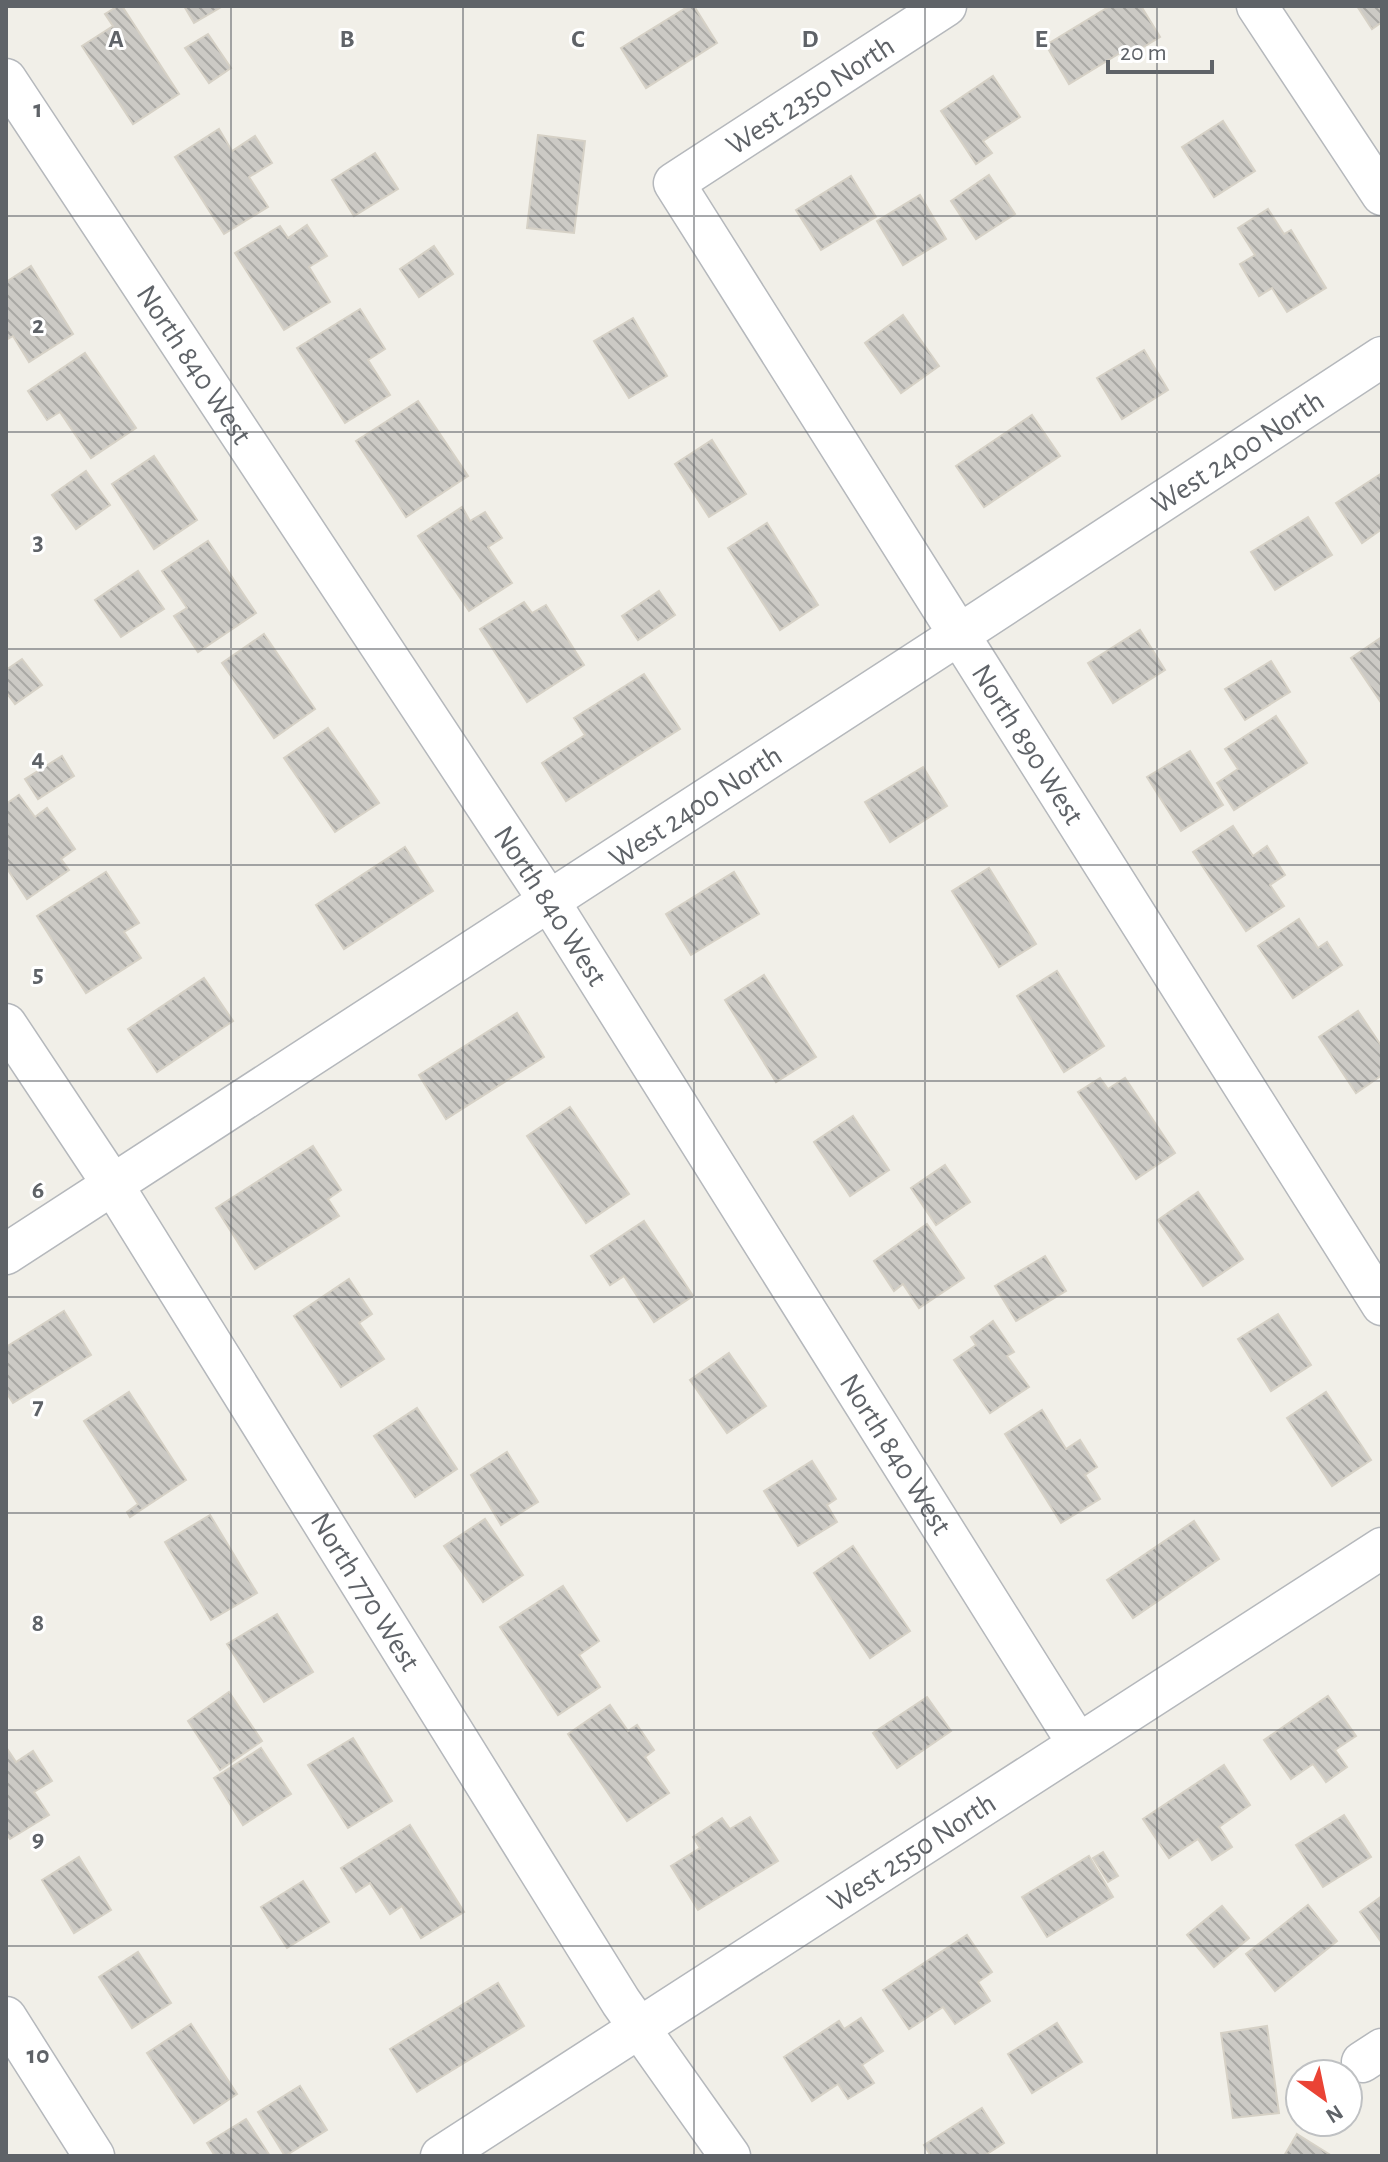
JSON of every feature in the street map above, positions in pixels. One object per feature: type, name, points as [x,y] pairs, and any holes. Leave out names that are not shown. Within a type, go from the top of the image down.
[{"type":"street","name":"West 2350 North","points":[[674,183],[946,6]]},
{"type":"street","points":[[1257,6],[1382,195]]},
{"type":"street","name":"North 840 West","points":[[6,79],[549,901],[1078,1744]]},
{"type":"street","name":"North 890 West","points":[[674,183],[1382,1305]]},
{"type":"street","name":"West 2400 North","points":[[6,1254],[1382,357]]},
{"type":"street","name":"North 770 West","points":[[6,1024],[113,1185],[638,2029],[730,2156]]},
{"type":"street","name":"West 2550 North","points":[[441,2156],[1382,1548]]},
{"type":"street","points":[[6,2017],[94,2156]]},
{"type":"building","points":[[122,6],[179,94],[133,124],[82,46],[113,26],[105,14]]},
{"type":"building","points":[[184,6],[223,6],[194,23]]},
{"type":"building","points":[[689,6],[694,6],[717,43],[646,88],[621,48]]},
{"type":"building","points":[[1110,6],[1141,6],[1160,37],[1124,59],[1120,53],[1069,84],[1046,45]]},
{"type":"building","points":[[1357,6],[1382,6],[1382,22],[1372,29]]},
{"type":"building","points":[[208,34],[231,68],[209,83],[185,48]]},
{"type":"building","points":[[993,76],[1020,117],[983,141],[992,153],[976,164],[941,111]]},
{"type":"building","points":[[1223,121],[1255,171],[1214,197],[1182,147]]},
{"type":"building","points":[[219,129],[232,151],[255,136],[272,163],[249,177],[268,207],[224,234],[175,157]]},
{"type":"building","points":[[538,135],[585,141],[574,233],[527,228]]},
{"type":"building","points":[[375,153],[398,189],[354,216],[332,180]]},
{"type":"building","points":[[989,175],[1015,214],[976,239],[951,201]]},
{"type":"building","points":[[851,176],[876,217],[821,250],[796,210]]},
{"type":"building","points":[[920,195],[946,239],[903,265],[877,221]]},
{"type":"building","points":[[1268,209],[1284,234],[1291,230],[1326,288],[1287,312],[1272,288],[1259,296],[1240,264],[1255,255],[1238,228]]},
{"type":"building","points":[[307,225],[327,256],[309,267],[330,302],[284,330],[235,253],[280,226],[288,238]]},
{"type":"building","points":[[434,246],[453,274],[419,297],[400,269]]},
{"type":"building","points":[[31,266],[73,334],[29,362],[13,336],[6,340],[6,282]]},
{"type":"building","points":[[360,309],[385,349],[368,360],[390,395],[345,423],[297,348]]},
{"type":"building","points":[[903,315],[939,366],[901,393],[865,343]]},
{"type":"building","points":[[633,318],[667,376],[629,398],[594,341]]},
{"type":"building","points":[[1144,350],[1168,390],[1122,419],[1097,378]]},
{"type":"building","points":[[85,353],[136,428],[91,458],[60,412],[47,420],[28,391]]},
{"type":"building","points":[[418,401],[468,476],[406,517],[356,441]]},
{"type":"building","points":[[1032,415],[1060,456],[984,507],[956,466]]},
{"type":"building","points":[[712,440],[746,494],[709,517],[675,464]]},
{"type":"building","points":[[154,456],[197,520],[154,549],[112,484]]},
{"type":"building","points":[[86,471],[110,505],[76,529],[52,495]]},
{"type":"building","points":[[1382,473],[1382,529],[1362,543],[1336,503]]},
{"type":"building","points":[[462,507],[470,521],[485,512],[502,538],[488,547],[512,583],[469,611],[418,536]]},
{"type":"building","points":[[1308,517],[1332,555],[1275,590],[1251,552]]},
{"type":"building","points":[[767,523],[818,605],[780,630],[728,548]]},
{"type":"building","points":[[208,541],[256,613],[198,652],[174,616],[187,608],[162,571]]},
{"type":"building","points":[[138,571],[164,609],[121,637],[95,600]]},
{"type":"building","points":[[659,591],[675,615],[638,640],[622,616]]},
{"type":"building","points":[[524,602],[532,613],[546,605],[584,665],[527,702],[480,629]]},
{"type":"building","points":[[1140,630],[1165,670],[1113,703],[1088,663]]},
{"type":"building","points":[[264,634],[315,709],[274,738],[222,663]]},
{"type":"building","points":[[1382,637],[1382,704],[1351,658]]},
{"type":"building","points":[[22,659],[42,685],[15,704],[6,692],[6,670]]},
{"type":"building","points":[[1271,661],[1290,692],[1245,720],[1225,689]]},
{"type":"building","points":[[644,674],[680,729],[566,801],[542,763],[585,735],[574,718]]},
{"type":"building","points":[[1276,716],[1307,763],[1234,810],[1217,783],[1238,769],[1225,749]]},
{"type":"building","points":[[328,728],[379,803],[335,832],[284,758]]},
{"type":"building","points":[[1190,751],[1223,805],[1181,831],[1147,777]]},
{"type":"building","points":[[62,756],[74,776],[38,799],[25,779]]},
{"type":"building","points":[[923,767],[947,806],[890,842],[865,802]]},
{"type":"building","points":[[19,795],[35,817],[47,808],[75,849],[61,859],[69,870],[27,899],[6,867],[6,804]]},
{"type":"building","points":[[1233,826],[1253,856],[1267,846],[1285,875],[1270,885],[1284,906],[1246,931],[1193,852]]},
{"type":"building","points":[[405,847],[433,891],[344,949],[316,905]]},
{"type":"building","points":[[989,868],[1036,944],[999,967],[952,891]]},
{"type":"building","points":[[106,872],[139,923],[124,932],[141,958],[86,993],[37,916]]},
{"type":"building","points":[[734,872],[759,914],[691,955],[666,914]]},
{"type":"building","points":[[1299,919],[1318,948],[1327,942],[1342,965],[1293,998],[1258,946]]},
{"type":"building","points":[[1057,971],[1104,1046],[1064,1072],[1017,996]]},
{"type":"building","points":[[764,975],[816,1057],[776,1082],[725,1000]]},
{"type":"building","points":[[204,978],[233,1021],[157,1072],[128,1029]]},
{"type":"building","points":[[1358,1011],[1382,1047],[1382,1075],[1356,1093],[1319,1037]]},
{"type":"building","points":[[517,1013],[544,1057],[446,1119],[419,1075]]},
{"type":"building","points":[[1100,1078],[1108,1089],[1125,1078],[1175,1153],[1136,1179],[1078,1092]]},
{"type":"building","points":[[570,1107],[629,1194],[586,1223],[527,1136]]},
{"type":"building","points":[[853,1116],[889,1170],[850,1196],[814,1142]]},
{"type":"building","points":[[313,1146],[341,1190],[328,1199],[339,1216],[255,1269],[216,1208]]},
{"type":"building","points":[[945,1165],[970,1202],[936,1225],[911,1188]]},
{"type":"building","points":[[1198,1192],[1243,1259],[1203,1286],[1158,1220]]},
{"type":"building","points":[[644,1221],[693,1296],[654,1322],[624,1276],[610,1285],[591,1256]]},
{"type":"building","points":[[927,1224],[964,1278],[919,1308],[903,1284],[894,1291],[874,1261]]},
{"type":"building","points":[[1045,1256],[1066,1291],[1016,1321],[995,1286]]},
{"type":"building","points":[[349,1279],[372,1314],[359,1323],[384,1359],[341,1387],[294,1316]]},
{"type":"building","points":[[64,1311],[91,1355],[13,1403],[6,1392],[6,1347]]},
{"type":"building","points":[[1278,1314],[1311,1365],[1271,1391],[1238,1339]]},
{"type":"building","points":[[993,1321],[1014,1352],[1007,1356],[1029,1387],[990,1413],[954,1360],[976,1345],[971,1337]]},
{"type":"building","points":[[729,1353],[766,1406],[727,1433],[690,1380]]},
{"type":"building","points":[[129,1392],[186,1480],[130,1517],[127,1512],[138,1504],[84,1421]]},
{"type":"building","points":[[1326,1392],[1371,1460],[1332,1486],[1287,1418]]},
{"type":"building","points":[[417,1408],[457,1469],[415,1497],[374,1436]]},
{"type":"building","points":[[1042,1410],[1066,1449],[1080,1440],[1097,1467],[1085,1475],[1100,1499],[1061,1523],[1005,1434]]},
{"type":"building","points":[[507,1452],[538,1502],[501,1525],[471,1475]]},
{"type":"building","points":[[812,1461],[836,1499],[827,1505],[837,1522],[798,1546],[764,1491]]},
{"type":"building","points":[[210,1515],[257,1593],[211,1620],[165,1542]]},
{"type":"building","points":[[485,1519],[523,1575],[483,1602],[444,1546]]},
{"type":"building","points":[[1194,1521],[1219,1559],[1133,1618],[1107,1580]]},
{"type":"building","points":[[853,1546],[910,1631],[870,1658],[814,1573]]},
{"type":"building","points":[[563,1586],[599,1641],[579,1655],[600,1687],[558,1715],[500,1627]]},
{"type":"building","points":[[277,1614],[313,1672],[264,1702],[227,1644]]},
{"type":"building","points":[[229,1692],[262,1741],[220,1770],[188,1721]]},
{"type":"building","points":[[1328,1696],[1356,1736],[1335,1750],[1347,1767],[1326,1782],[1313,1764],[1291,1779],[1264,1740]]},
{"type":"building","points":[[927,1697],[951,1731],[897,1768],[873,1733]]},
{"type":"building","points":[[610,1705],[628,1731],[637,1725],[654,1750],[645,1757],[669,1793],[627,1821],[568,1734]]},
{"type":"building","points":[[353,1738],[392,1801],[348,1828],[308,1765]]},
{"type":"building","points":[[6,1747],[16,1762],[33,1751],[52,1781],[34,1792],[49,1815],[10,1839],[6,1833]]},
{"type":"building","points":[[261,1748],[291,1794],[243,1825],[214,1778]]},
{"type":"building","points":[[1224,1765],[1250,1805],[1219,1827],[1232,1847],[1212,1860],[1198,1839],[1169,1858],[1143,1819]]},
{"type":"building","points":[[1344,1815],[1371,1857],[1323,1887],[1296,1845]]},
{"type":"building","points":[[750,1817],[778,1861],[698,1910],[671,1866],[700,1848],[693,1837],[722,1818],[730,1829]]},
{"type":"building","points":[[410,1825],[464,1912],[421,1938],[402,1906],[390,1914],[370,1883],[356,1892],[341,1868]]},
{"type":"building","points":[[1103,1852],[1118,1876],[1108,1882],[1093,1858]]},
{"type":"building","points":[[1089,1856],[1113,1897],[1047,1937],[1022,1897]]},
{"type":"building","points":[[79,1857],[111,1910],[74,1933],[42,1880]]},
{"type":"building","points":[[303,1881],[329,1922],[287,1948],[261,1907]]},
{"type":"building","points":[[1382,1896],[1382,1943],[1360,1912]]},
{"type":"building","points":[[1308,1905],[1337,1941],[1275,1991],[1246,1954]]},
{"type":"building","points":[[1222,1906],[1249,1938],[1214,1967],[1187,1935]]},
{"type":"building","points":[[967,1935],[992,1972],[978,1982],[990,2001],[955,2024],[943,2007],[909,2029],[883,1990]]},
{"type":"building","points":[[138,1952],[171,2003],[132,2028],[99,1977]]},
{"type":"building","points":[[498,1983],[524,2026],[417,2092],[390,2049]]},
{"type":"building","points":[[861,2018],[883,2051],[862,2065],[874,2083],[848,2099],[838,2084],[812,2101],[784,2057],[839,2021],[844,2029]]},
{"type":"building","points":[[1057,2023],[1082,2062],[1032,2093],[1008,2054]]},
{"type":"building","points":[[191,2024],[237,2094],[194,2123],[147,2053]]},
{"type":"building","points":[[1267,2026],[1279,2113],[1233,2118],[1221,2033]]},
{"type":"building","points":[[300,2086],[327,2130],[285,2156],[258,2112]]},
{"type":"building","points":[[982,2108],[1004,2143],[988,2156],[931,2156],[924,2145]]},
{"type":"building","points":[[246,2119],[270,2156],[215,2156],[207,2143]]},
{"type":"building","points":[[1295,2138],[1303,2138],[1332,2156],[1284,2156]]}]
